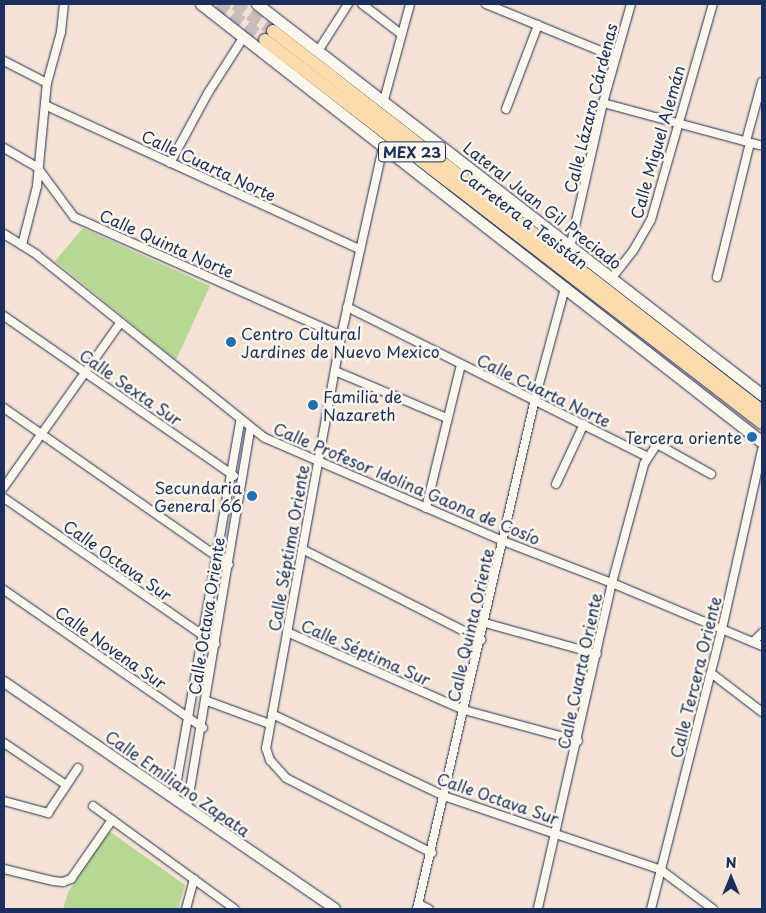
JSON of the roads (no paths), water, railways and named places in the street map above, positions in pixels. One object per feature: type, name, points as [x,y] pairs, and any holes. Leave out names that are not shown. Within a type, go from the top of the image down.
[{"type":"main road","points":[[201,4],[762,442]]},
{"type":"main road","name":"Lateral Juan Gil Preciado","points":[[257,4],[384,100],[570,248],[762,395]]},
{"type":"main road","name":"Carretera a Tesistán","points":[[762,411],[269,36],[762,423]]},
{"type":"street","points":[[22,245],[37,186],[37,167],[47,106],[47,83],[61,32],[64,4]]},
{"type":"street","points":[[318,51],[348,4]]},
{"type":"street","points":[[362,4],[401,34]]},
{"type":"street","points":[[384,100],[410,4]]},
{"type":"street","points":[[486,4],[615,57]]},
{"type":"street","name":"Calle Lázaro Cárdenas","points":[[570,248],[603,104],[631,4]]},
{"type":"street","name":"Calle Miguel Alemán","points":[[611,279],[634,251],[651,220],[677,123],[713,4]]},
{"type":"street","points":[[506,109],[538,25]]},
{"type":"street","points":[[170,163],[208,93],[243,38]]},
{"type":"street","points":[[4,61],[47,83]]},
{"type":"street","points":[[717,277],[762,82]]},
{"type":"street","points":[[603,104],[759,145]]},
{"type":"street","name":"Calle Cuarta Norte","points":[[47,106],[359,249]]},
{"type":"street","name":"Calle Séptima Oriente","points":[[383,147],[341,336],[266,748],[270,760],[286,778],[432,853]]},
{"type":"street","name":"Calle Quinta Norte","points":[[4,148],[37,167],[74,217],[341,336]]},
{"type":"street","name":"Calle Profesor Idolina Gaona de Cosío","points":[[4,234],[22,245],[250,429],[318,461],[503,541],[612,583],[762,646]]},
{"type":"street","name":"Calle Quinta Oriente","points":[[418,906],[432,853],[536,398],[565,288]]},
{"type":"street","name":"Calle Cuarta Norte","points":[[348,307],[461,364],[536,398],[648,457]]},
{"type":"street","name":"Calle Sexta Sur","points":[[4,316],[242,482]]},
{"type":"street","points":[[4,487],[120,323]]},
{"type":"street","points":[[426,508],[461,364]]},
{"type":"street","points":[[335,371],[447,418]]},
{"type":"street","points":[[4,408],[229,564]]},
{"type":"street","name":"Calle Octava Oriente","points":[[174,797],[190,719],[240,420]]},
{"type":"street","points":[[556,484],[584,424]]},
{"type":"street","name":"Calle Octava Oriente","points":[[187,806],[203,728],[250,429]]},
{"type":"street","name":"Calle Cuarta Oriente","points":[[538,908],[578,741],[612,583],[648,457],[657,444],[710,474]]},
{"type":"street","name":"Calle Tercera Oriente","points":[[651,909],[722,629],[762,450]]},
{"type":"street","name":"Calle Octava Sur","points":[[4,498],[216,644]]},
{"type":"street","points":[[302,549],[481,640]]},
{"type":"street","name":"Calle Novena Sur","points":[[4,590],[203,728]]},
{"type":"street","points":[[485,622],[597,654]]},
{"type":"street","name":"Calle Séptima Sur","points":[[287,632],[464,710],[578,741]]},
{"type":"street","points":[[753,642],[762,633]]},
{"type":"street","points":[[711,673],[762,712]]},
{"type":"street","name":"Calle Emiliano Zapata","points":[[4,682],[174,797],[334,909]]},
{"type":"street","points":[[207,701],[270,724]]},
{"type":"street","name":"Calle Octava Sur","points":[[272,714],[444,796],[661,870],[713,909]]},
{"type":"street","points":[[4,743],[66,785]]},
{"type":"street","points":[[4,801],[45,814],[78,768]]},
{"type":"street","points":[[93,806],[235,909]]},
{"type":"street","points":[[4,869],[63,882],[71,879],[112,820]]},
{"type":"street","points":[[186,909],[194,880]]},
{"type":"street","points":[[418,906],[429,909]]},
{"type":"tunnel","points":[[218,4],[265,40]]},
{"type":"tunnel","points":[[235,4],[273,31]]},
{"type":"place","name":"Centro Cultural Jardines de Nuevo Mexico","points":[[231,342]]},
{"type":"place","name":"Familia de Nazareth","points":[[313,405]]},
{"type":"place","name":"Tercera oriente","points":[[752,437]]},
{"type":"place","name":"Secundaria General 66","points":[[252,496]]}]
